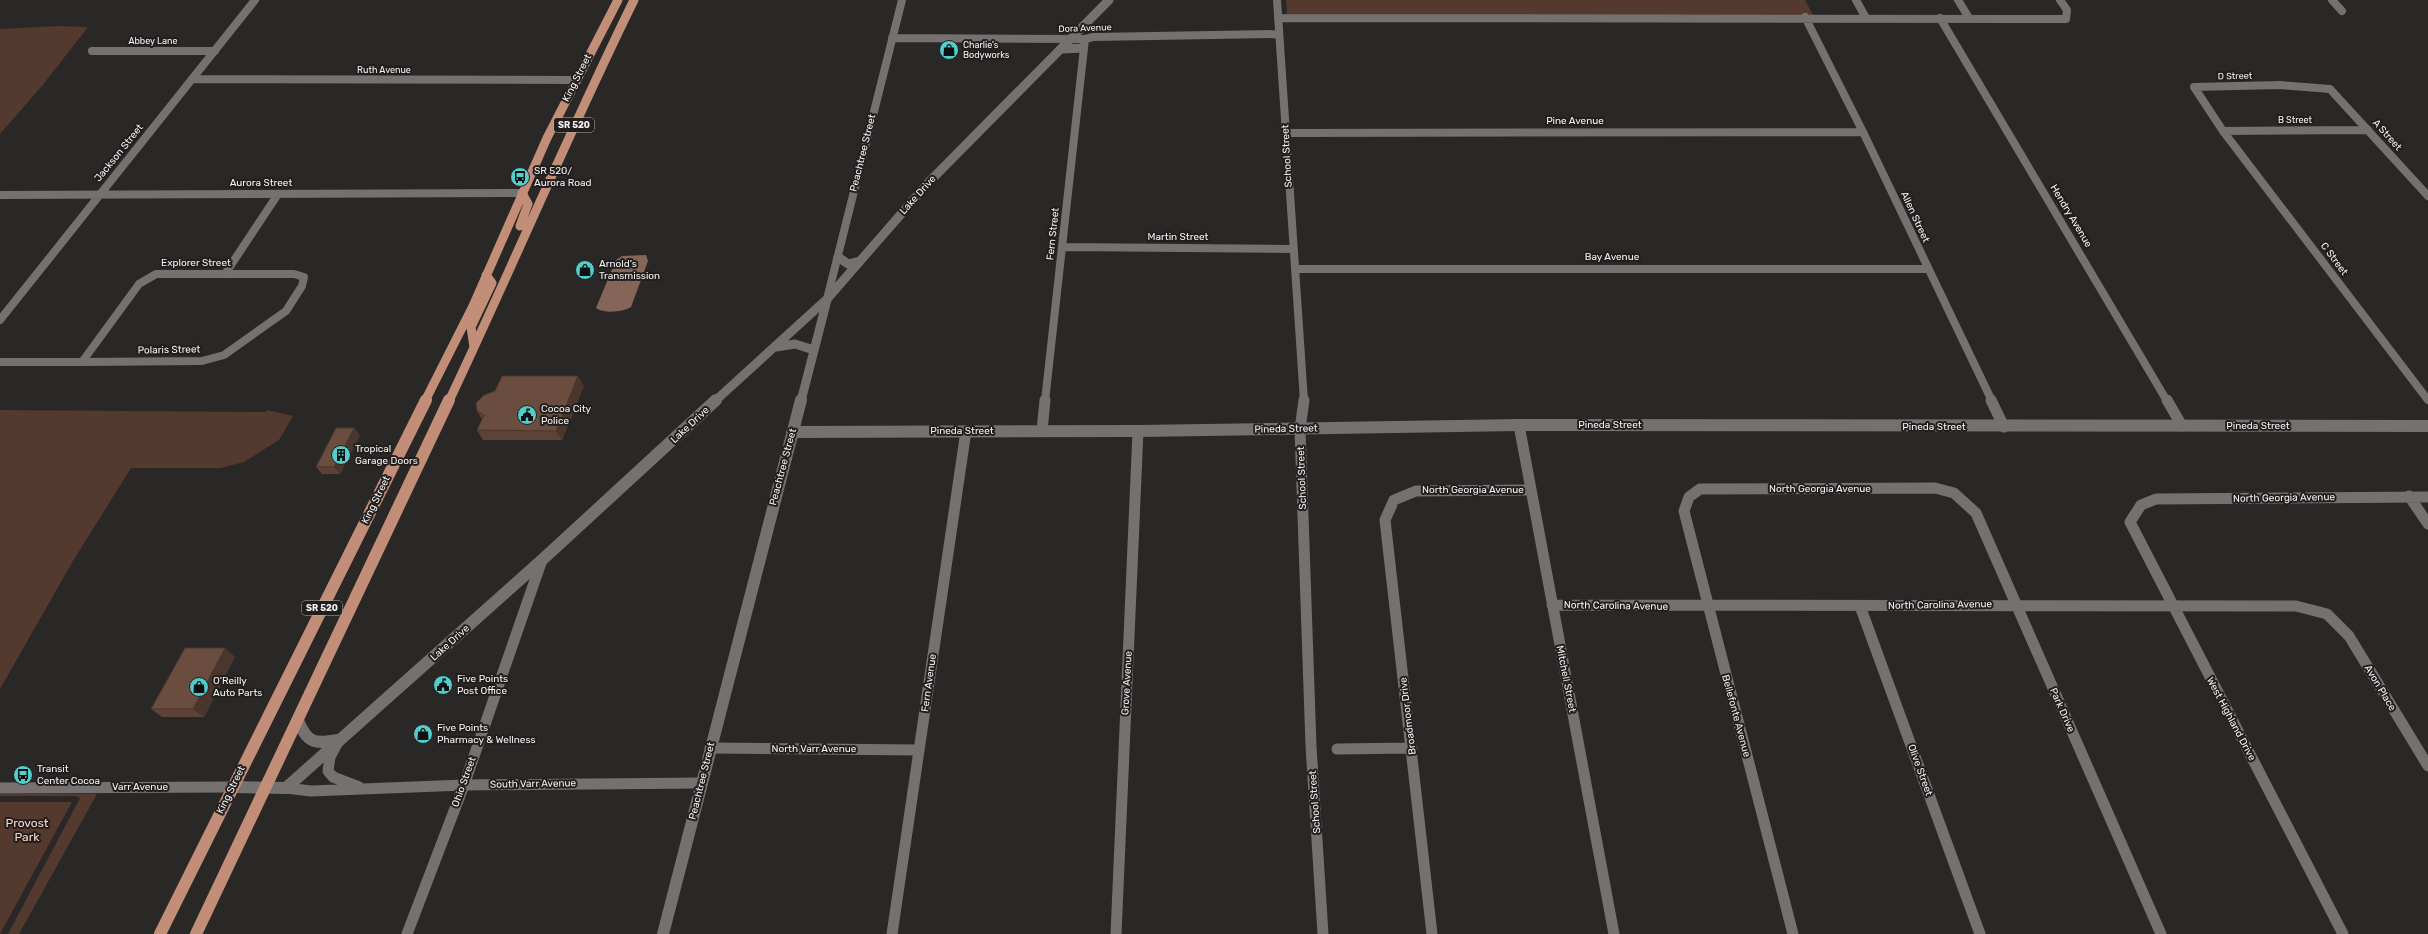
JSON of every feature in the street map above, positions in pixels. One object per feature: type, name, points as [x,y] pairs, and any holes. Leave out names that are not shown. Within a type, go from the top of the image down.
[{"type":"main road","name":"King Street","points":[[160,934],[473,306],[522,193],[576,80],[618,0]]},
{"type":"main road","points":[[590,89],[585,87],[623,7],[624,0]]},
{"type":"main road","name":"King Street","points":[[196,934],[267,788],[474,346],[590,89],[634,0]]},
{"type":"main road","points":[[516,252],[513,244],[528,202],[527,197],[522,193]]},
{"type":"main road","points":[[474,346],[471,327],[492,282],[486,275]]},
{"type":"street","name":"Jackson Street","points":[[0,320],[255,0]]},
{"type":"street","name":"Peachtree Street","points":[[663,934],[838,257],[902,0]]},
{"type":"street","name":"Lake Drive","points":[[286,788],[542,560],[827,299],[929,182],[1063,49],[1109,0]]},
{"type":"street","name":"School Street","points":[[1277,0],[1292,249],[1296,269],[1304,407],[1300,429],[1311,746],[1323,934]]},
{"type":"street","points":[[1856,0],[1866,18]]},
{"type":"street","points":[[1958,0],[1969,18]]},
{"type":"street","points":[[1278,18],[1805,17],[2066,19],[2067,10],[2060,0]]},
{"type":"street","points":[[2332,0],[2342,11]]},
{"type":"street","name":"Allen Street","points":[[1805,17],[1863,132],[2004,427]]},
{"type":"street","name":"Hendry Avenue","points":[[1940,18],[2182,426]]},
{"type":"street","name":"Dora Avenue","points":[[892,38],[1085,39],[1093,37],[1279,34]]},
{"type":"street","name":"Fern Street","points":[[1042,431],[1085,39]]},
{"type":"street","points":[[1063,49],[1083,48]]},
{"type":"street","name":"Abbey Lane","points":[[92,51],[215,51]]},
{"type":"street","name":"Ruth Avenue","points":[[192,79],[576,80]]},
{"type":"street","name":"D Street","points":[[2223,131],[2194,87],[2280,85],[2330,90]]},
{"type":"street","name":"A Street","points":[[2330,90],[2428,196]]},
{"type":"street","name":"B Street","points":[[2223,131],[2368,130]]},
{"type":"street","name":"C Street","points":[[2223,131],[2428,400]]},
{"type":"street","name":"Pine Avenue","points":[[1286,132],[1863,132]]},
{"type":"street","name":"Aurora Street","points":[[0,195],[522,193]]},
{"type":"street","points":[[225,274],[278,194]]},
{"type":"street","name":"Martin Street","points":[[1063,247],[1292,249]]},
{"type":"street","points":[[838,257],[841,262],[846,264],[853,265],[860,261]]},
{"type":"street","name":"Bay Avenue","points":[[1296,269],[1928,269]]},
{"type":"street","name":"Explorer Street","points":[[82,362],[139,284],[156,274],[294,274],[304,277]]},
{"type":"street","name":"Polaris Street","points":[[0,362],[202,361],[224,355],[286,311],[302,286],[304,277]]},
{"type":"street","points":[[773,348],[791,343],[802,344],[814,350]]},
{"type":"street","name":"Pineda Street","points":[[792,432],[1138,431],[1519,425],[2004,427],[2428,426]]},
{"type":"street","name":"Mitchell Street","points":[[1519,425],[1614,934]]},
{"type":"street","name":"Fern Avenue","points":[[892,934],[966,431]]},
{"type":"street","name":"Grove Avenue","points":[[1116,934],[1138,431]]},
{"type":"street","name":"North Georgia Avenue","points":[[1689,498],[1700,489],[1935,488],[1954,493]]},
{"type":"street","name":"North Georgia Avenue","points":[[1394,500],[1416,490],[1531,490]]},
{"type":"street","name":"Park Drive","points":[[1954,493],[1976,513],[2161,934]]},
{"type":"street","points":[[2409,496],[2428,524]]},
{"type":"street","name":"North Georgia Avenue","points":[[2141,505],[2156,499],[2428,497]]},
{"type":"street","name":"Bellefonte Avenue","points":[[1689,498],[1684,511],[1707,607],[1794,934]]},
{"type":"street","name":"Broadmoor Drive","points":[[1394,500],[1385,520],[1432,934]]},
{"type":"street","name":"West Highland Drive","points":[[2141,505],[2130,522],[2172,608],[2343,934]]},
{"type":"street","name":"Ohio Street","points":[[407,934],[464,785],[542,560]]},
{"type":"street","name":"North Carolina Avenue","points":[[1552,605],[1707,607],[2016,605],[2172,608],[2296,606],[2327,614]]},
{"type":"street","name":"Olive Street","points":[[1860,606],[1980,934]]},
{"type":"street","name":"Avon Place","points":[[2327,614],[2349,636],[2428,766]]},
{"type":"street","points":[[298,721],[303,736],[309,741],[319,743],[339,740]]},
{"type":"street","points":[[339,740],[330,757],[328,771],[333,777],[364,789]]},
{"type":"street","name":"North Varr Avenue","points":[[710,748],[919,750]]},
{"type":"street","points":[[1337,749],[1412,748]]},
{"type":"street","name":"South Varr Avenue","points":[[364,789],[464,785],[702,783]]},
{"type":"street","points":[[233,787],[286,788],[298,791],[364,789]]},
{"type":"street","name":"Varr Avenue","points":[[0,788],[233,787]]},
{"type":"green space","points":[[1286,0],[1805,0],[1813,15],[1287,16]]},
{"type":"green space","points":[[59,26],[88,27],[42,86],[0,134],[0,29]]},
{"type":"green space","points":[[0,410],[266,412],[267,410],[293,416],[279,440],[244,462],[221,468],[131,468],[73,561],[0,689]]},
{"type":"green space","points":[[0,794],[97,794],[19,934],[8,934],[80,798],[76,796],[0,796]]},
{"type":"green space","name":"Provost Park","points":[[0,802],[72,802],[0,934]]},
{"type":"shaded area","points":[[646,255],[648,261],[631,307],[614,312],[599,310],[596,308],[616,260],[622,256]]},
{"type":"building","name":"Cocoa City Police","points":[[502,376],[578,376],[556,431],[477,430],[484,415],[477,411],[476,403],[484,395],[495,391]]},
{"type":"building","points":[[336,428],[354,428],[334,467],[316,467]]},
{"type":"building","points":[[185,648],[225,648],[193,709],[151,709]]},
{"type":"place","name":"Charlie's Bodyworks","points":[[949,50]]},
{"type":"place","name":"SR 520/ Aurora Road","points":[[520,177]]},
{"type":"place","name":"Arnold's Transmission","points":[[585,270]]},
{"type":"place","name":"Cocoa City Police","points":[[527,415]]},
{"type":"place","name":"Tropical Garage Doors","points":[[341,455]]},
{"type":"place","name":"Five Points Post Office","points":[[443,685]]},
{"type":"place","name":"O'Reilly Auto Parts","points":[[199,687]]},
{"type":"place","name":"Five Points Pharmacy & Wellness","points":[[423,734]]},
{"type":"place","name":"Transit Center Cocoa","points":[[23,775]]}]
